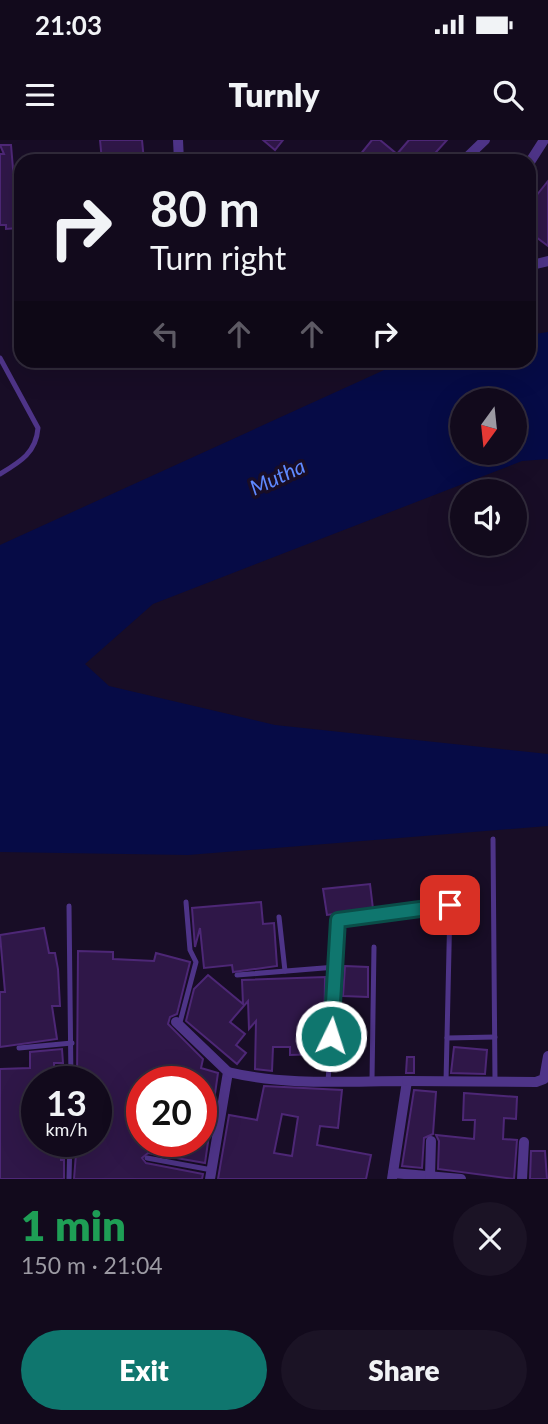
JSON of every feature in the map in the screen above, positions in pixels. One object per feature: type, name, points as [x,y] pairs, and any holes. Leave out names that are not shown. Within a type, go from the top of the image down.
[{"type":"street","points":[[470,154],[485,140]]},
{"type":"street","points":[[178,1024],[228,1072],[300,1083],[495,1082],[544,1079],[548,1056]]},
{"type":"street","points":[[211,1174],[228,1072]]},
{"type":"street","points":[[407,1081],[393,1176],[461,1179]]},
{"type":"street","points":[[430,1177],[431,1141]]},
{"type":"street","points":[[522,1179],[524,1142]]},
{"type":"lane","points":[[0,358],[38,428],[32,450],[22,461],[0,474]]},
{"type":"lane","points":[[493,839],[495,1082]]},
{"type":"lane","points":[[178,1024],[196,962],[190,950],[186,902]]},
{"type":"lane","points":[[328,1082],[338,920],[450,905],[446,1082]]},
{"type":"lane","points":[[69,906],[71,1066]]},
{"type":"lane","points":[[279,916],[285,971]]},
{"type":"lane","points":[[372,1081],[374,947]]},
{"type":"lane","points":[[237,975],[335,967]]},
{"type":"lane","points":[[447,1038],[495,1038]]},
{"type":"lane","points":[[19,1048],[72,1043]]},
{"type":"lane","points":[[69,1179],[70,1157]]},
{"type":"lane","points":[[147,1158],[211,1174]]},
{"type":"water","name":"Mutha","points":[[548,332],[548,459],[527,461],[527,388],[450,388],[450,466],[509,466],[476,479],[450,479],[450,489],[153,604],[85,664],[109,686],[275,725],[548,754],[548,826],[188,855],[0,852],[0,545],[389,368],[536,368],[536,334]]},
{"type":"building","points":[[100,140],[142,140],[143,154],[101,154]]},
{"type":"building","points":[[263,140],[283,140],[275,150]]},
{"type":"building","points":[[372,140],[380,140],[397,154],[361,154]]},
{"type":"building","points":[[409,140],[447,140],[434,154],[397,154]]},
{"type":"building","points":[[0,145],[11,145],[14,228],[6,229],[6,225],[0,225],[0,154],[4,154]]},
{"type":"building","points":[[548,181],[548,246],[536,237],[536,196]]},
{"type":"building","points":[[370,884],[373,909],[327,915],[323,889]]},
{"type":"building","points":[[261,902],[263,924],[274,923],[277,966],[233,972],[232,965],[204,968],[200,928],[195,947],[192,908]]},
{"type":"building","points":[[44,928],[49,953],[55,953],[58,969],[60,1006],[52,1006],[57,1039],[0,1047],[0,992],[5,992],[0,935]]},
{"type":"building","points":[[78,951],[113,952],[113,959],[154,961],[156,953],[190,962],[177,1014],[170,1017],[168,1024],[203,1059],[201,1066],[126,1066],[126,1157],[143,1157],[146,1163],[203,1174],[202,1179],[74,1179],[76,1157],[112,1157],[112,1066],[77,1066]]},
{"type":"building","points":[[345,966],[368,967],[368,997],[343,996]]},
{"type":"building","points":[[208,975],[243,1004],[242,980],[325,977],[324,1054],[290,1055],[290,1047],[273,1047],[272,1071],[255,1069],[256,1021],[249,1029],[248,1001],[230,1022],[245,1034],[236,1045],[246,1053],[237,1064],[186,1021],[194,989]]},
{"type":"building","points":[[454,1047],[487,1050],[485,1074],[451,1073]]},
{"type":"building","points":[[62,1049],[63,1063],[54,1063],[54,1066],[30,1066],[30,1052]]},
{"type":"building","points":[[407,1057],[414,1057],[414,1073],[406,1073]]},
{"type":"building","points":[[21,1068],[21,1157],[61,1157],[61,1160],[64,1160],[64,1179],[0,1179],[0,1069]]},
{"type":"building","points":[[264,1086],[342,1090],[338,1128],[320,1126],[317,1145],[371,1155],[366,1179],[218,1179],[229,1115],[257,1120]],"holes":[[[282,1114],[298,1117],[292,1156],[274,1153]]]},
{"type":"building","points":[[414,1090],[436,1092],[433,1134],[424,1138],[422,1168],[402,1166]]},
{"type":"building","points":[[464,1093],[517,1097],[516,1119],[504,1118],[503,1139],[517,1140],[514,1179],[438,1169],[439,1141],[436,1135],[474,1139],[475,1120],[463,1120]]},
{"type":"building","points":[[531,1151],[545,1151],[547,1179],[530,1179]]},
{"type":"building","points":[[171,1157],[206,1157],[205,1163]]},
{"type":"route","points":[[331,1036],[338,920],[450,905]]}]
